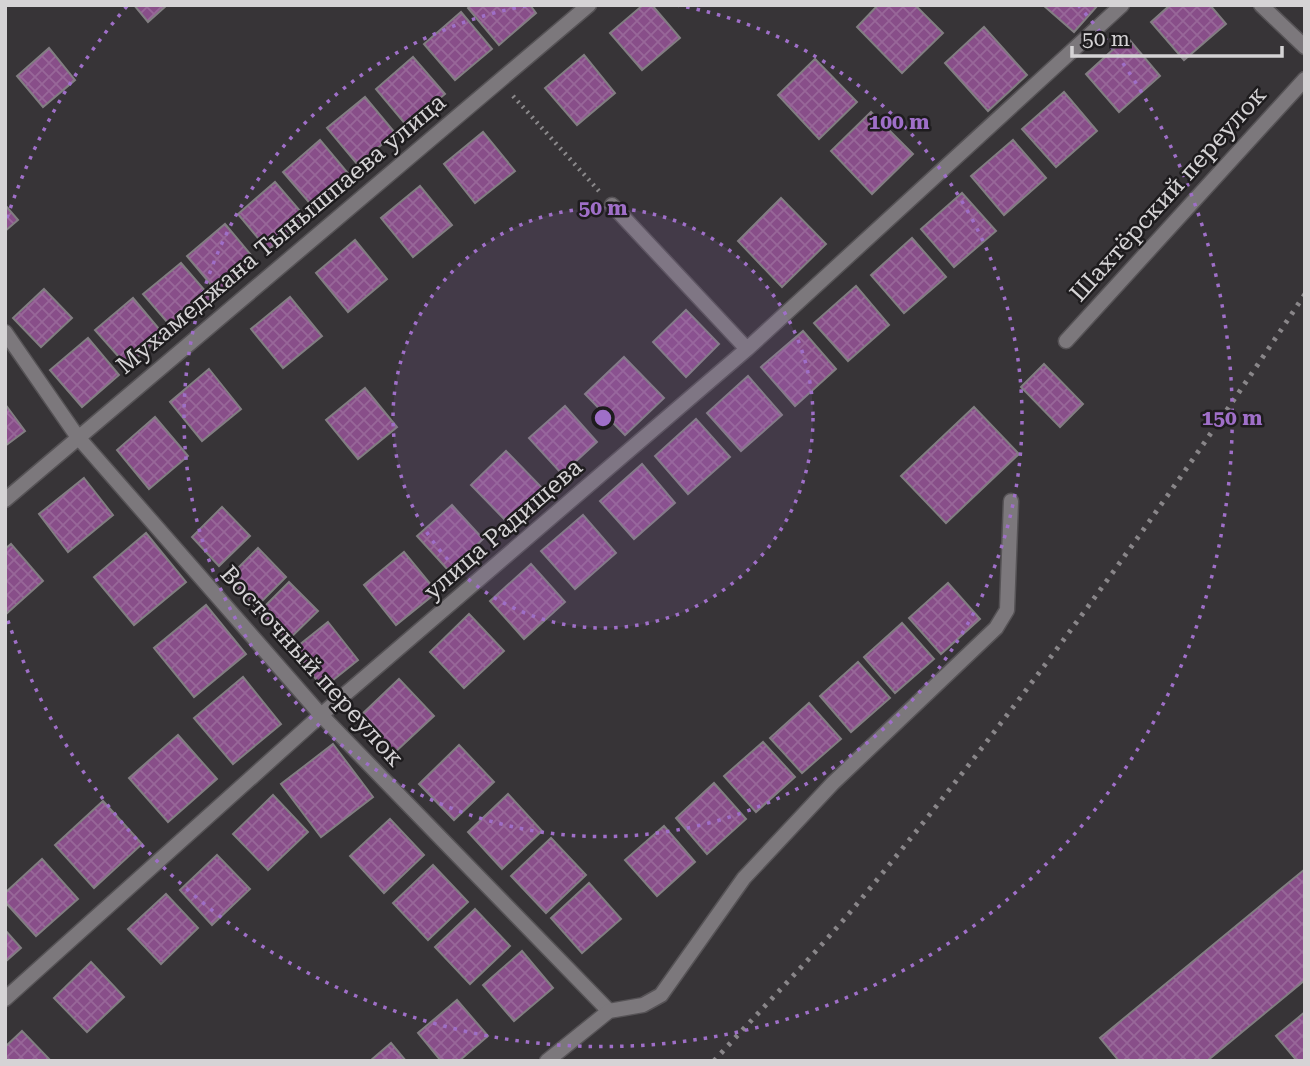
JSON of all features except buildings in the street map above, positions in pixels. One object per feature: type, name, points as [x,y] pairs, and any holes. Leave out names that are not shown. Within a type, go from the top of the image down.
[{"type":"street","name":"Мухамеджана Тынышпаева улица","points":[[5,500],[76,436],[589,5]]},
{"type":"street","name":"улица Радищева","points":[[5,999],[321,715],[747,349],[1122,5]]},
{"type":"street","points":[[1261,5],[1305,47]]},
{"type":"street","name":"Шахтёрский переулок","points":[[1066,341],[1305,79]]},
{"type":"street","points":[[611,205],[747,349]]},
{"type":"street","name":"Восточный переулок","points":[[5,332],[76,436],[321,715],[609,1011]]},
{"type":"street","points":[[547,1061],[609,1011],[643,1005],[661,995],[744,878],[833,783],[996,628],[1007,610],[1011,500]]},
{"type":"path","points":[[499,80],[611,205]]},
{"type":"railway","points":[[714,1061],[840,924],[975,757],[1144,529],[1305,294]]}]
